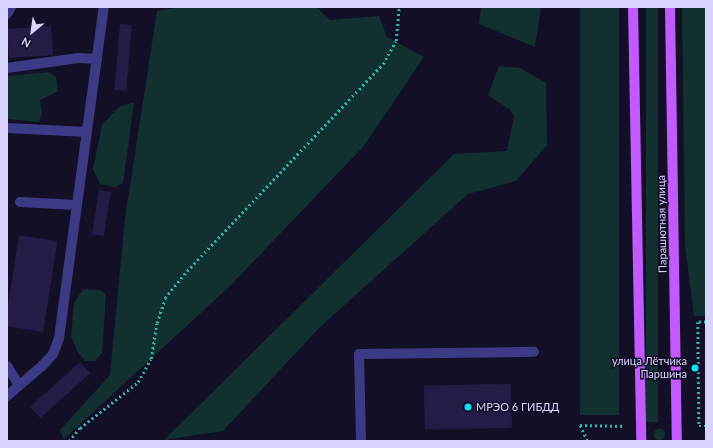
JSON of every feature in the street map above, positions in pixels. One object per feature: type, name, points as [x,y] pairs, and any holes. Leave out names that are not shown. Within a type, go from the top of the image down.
[{"type":"main road","points":[[633,7],[641,441]]},
{"type":"main road","name":"Парашютная улица","points":[[670,7],[677,441]]},
{"type":"lane","points":[[7,14],[11,7]]},
{"type":"lane","points":[[7,396],[53,354],[59,338],[104,7]]},
{"type":"lane","points":[[7,68],[78,58],[97,60]]},
{"type":"lane","points":[[7,128],[87,132]]},
{"type":"lane","points":[[20,202],[77,205]]},
{"type":"lane","points":[[361,441],[359,354],[534,352]]},
{"type":"lane","points":[[7,366],[20,385]]},
{"type":"path","points":[[69,441],[80,428],[138,382],[151,359],[157,322],[165,298],[187,271],[383,64],[396,42],[399,7]]},
{"type":"path","points":[[706,322],[698,322],[698,330],[699,426],[706,426]]},
{"type":"path","points":[[587,441],[580,425],[624,426]]},
{"type":"green space","points":[[182,7],[316,7],[330,20],[379,16],[387,37],[424,57],[363,147],[230,286],[64,439],[60,430],[110,375],[125,218],[157,11]]},
{"type":"green space","points":[[481,7],[541,7],[535,47],[479,24]]},
{"type":"green space","points":[[580,7],[619,7],[619,415],[580,415]]},
{"type":"green space","points":[[646,7],[658,7],[658,422],[646,422]]},
{"type":"green space","points":[[682,7],[706,7],[706,316],[694,316],[685,245]]},
{"type":"green space","points":[[499,66],[520,68],[546,83],[547,145],[516,181],[468,194],[319,328],[223,431],[164,440],[454,154],[507,151],[514,117],[510,110],[488,95]]},
{"type":"green space","points":[[49,72],[56,77],[58,91],[40,100],[42,113],[39,122],[7,119],[7,76]]},
{"type":"green space","points":[[134,102],[123,183],[115,187],[100,184],[93,169],[102,125],[119,107]]},
{"type":"green space","points":[[83,289],[100,290],[106,294],[102,353],[95,361],[85,361],[77,351],[71,336],[74,303]]},
{"type":"green space","points":[[659,428],[663,430],[665,434],[663,438],[659,440],[655,438],[653,434],[655,430]]},
{"type":"building","points":[[120,24],[132,25],[126,91],[114,90]]},
{"type":"building","points":[[51,26],[53,55],[9,58],[7,29]]},
{"type":"building","points":[[99,190],[111,192],[104,236],[92,234]]},
{"type":"building","points":[[19,235],[58,241],[43,332],[7,326],[7,311]]},
{"type":"building","points":[[80,362],[90,373],[40,418],[30,407]]},
{"type":"building","name":"МРЭО 6 ГИБДД","points":[[511,384],[512,428],[425,430],[424,386]]},
{"type":"place","name":"улица Лётчика Паршина","points":[[695,368]]},
{"type":"place","name":"МРЭО 6 ГИБДД","points":[[468,407]]}]
